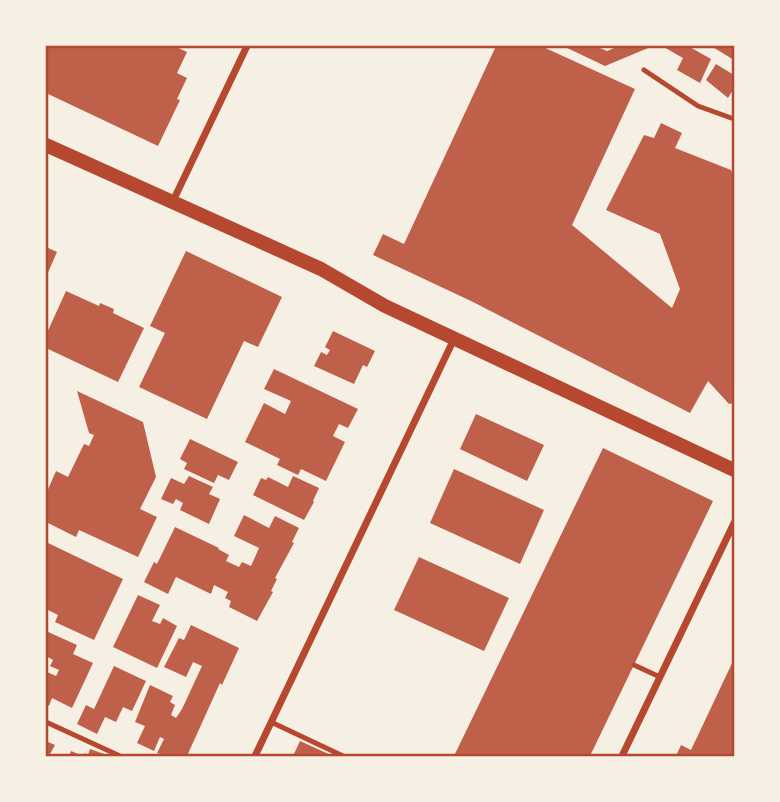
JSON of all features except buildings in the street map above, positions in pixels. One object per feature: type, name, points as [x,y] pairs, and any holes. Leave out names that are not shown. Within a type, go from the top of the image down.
[{"type":"main road","points":[[46,145],[321,269],[385,306],[734,470]]},
{"type":"street","points":[[173,201],[247,46]]},
{"type":"street","points":[[255,757],[454,339]]},
{"type":"street","points":[[622,757],[734,523]]},
{"type":"lane","points":[[644,70],[698,106],[734,118]]},
{"type":"lane","points":[[634,665],[660,677]]},
{"type":"lane","points":[[46,722],[120,757]]},
{"type":"lane","points":[[271,722],[344,757]]}]
